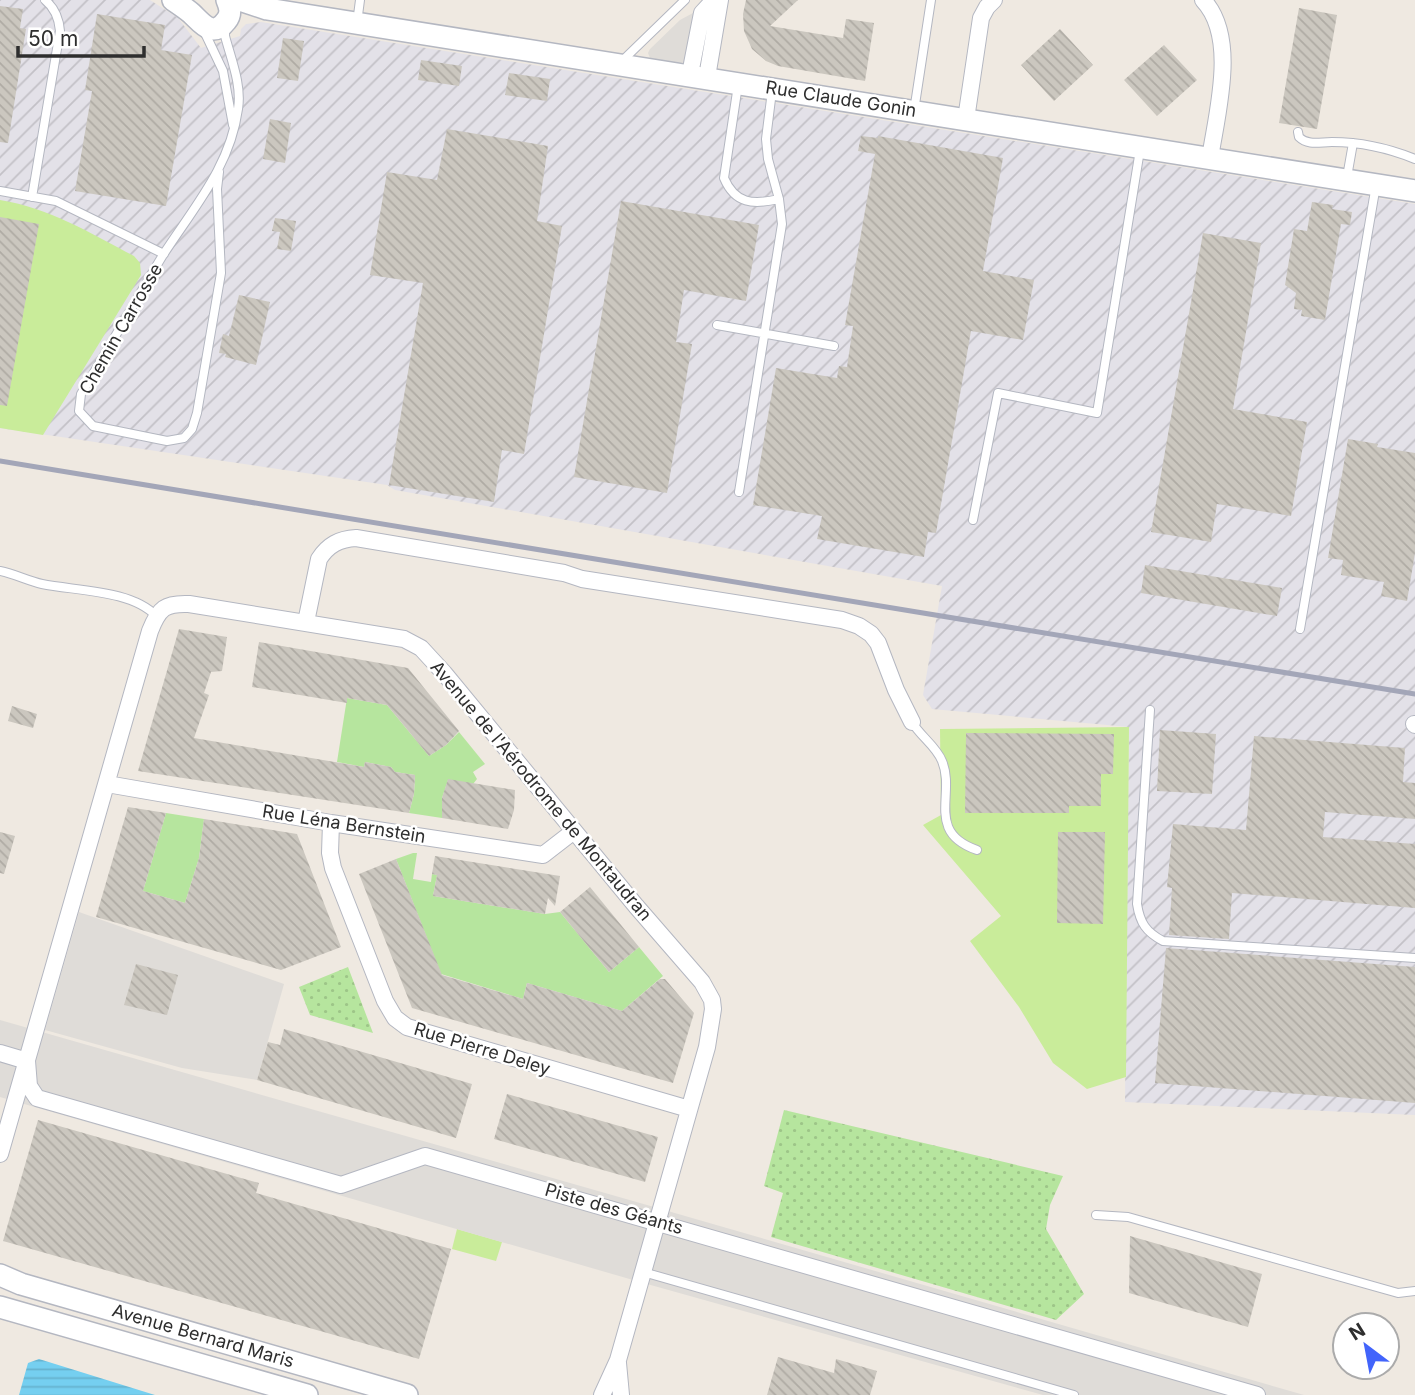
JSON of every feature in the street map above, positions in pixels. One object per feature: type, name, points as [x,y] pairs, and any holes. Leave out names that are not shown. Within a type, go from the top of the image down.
[{"type":"street","name":"Chemin Carrosse","points":[[173,0],[198,14]]},
{"type":"street","points":[[698,76],[702,13],[714,0]]},
{"type":"street","points":[[698,76],[720,0]]},
{"type":"street","points":[[965,119],[981,18],[994,0]]},
{"type":"street","points":[[1203,0],[1216,19],[1221,46],[1222,79],[1210,158]]},
{"type":"street","name":"Rue Claude Gonin","points":[[231,10],[267,9],[1415,191]]},
{"type":"street","points":[[198,14],[214,28],[231,10]]},
{"type":"street","points":[[306,622],[316,571],[324,551],[346,538],[369,540],[564,573],[582,579],[842,620],[859,626],[878,643],[912,722]]},
{"type":"street","name":"Avenue de l'Aérodrome de Montaudran","points":[[156,617],[161,610],[179,604],[391,636],[412,642],[421,648],[702,982],[712,1000],[711,1029],[618,1360],[602,1395]]},
{"type":"street","points":[[0,1154],[156,617]]},
{"type":"street","name":"Rue Léna Bernstein","points":[[107,784],[331,823],[543,855],[574,831]]},
{"type":"street","name":"Rue Pierre Deley","points":[[331,823],[330,853],[333,868],[385,1001],[401,1023],[420,1031],[689,1109]]},
{"type":"street","points":[[0,1053],[27,1060]]},
{"type":"street","name":"Piste des Géants","points":[[27,1060],[29,1086],[37,1098],[341,1185],[425,1156],[1257,1395]]},
{"type":"street","name":"Avenue Bernard Maris","points":[[0,1275],[21,1284],[407,1395]]},
{"type":"street","name":"Avenue Bernard Maris","points":[[0,1307],[307,1395]]},
{"type":"street","name":"Avenue de l'Aérodrome de Montaudran","points":[[618,1360],[621,1395]]},
{"type":"lane","points":[[32,197],[60,31],[59,20],[45,0]]},
{"type":"lane","points":[[357,23],[360,0]]},
{"type":"lane","points":[[620,63],[685,0]]},
{"type":"lane","points":[[914,111],[931,0]]},
{"type":"lane","name":"Chemin Carrosse","points":[[219,172],[164,254],[81,394],[79,411],[93,426],[167,441],[184,438],[197,413],[221,273],[217,189],[219,172],[233,129],[239,98],[225,36],[231,10]]},
{"type":"lane","name":"Chemin Carrosse","points":[[198,14],[223,71],[230,99],[233,129]]},
{"type":"lane","points":[[738,82],[724,178],[730,191],[740,200],[764,203],[779,199]]},
{"type":"lane","points":[[739,492],[782,224],[766,139],[772,88]]},
{"type":"lane","points":[[1298,132],[1299,137],[1308,143],[1353,143],[1392,149],[1415,159]]},
{"type":"lane","points":[[1347,180],[1353,143]]},
{"type":"lane","points":[[973,520],[998,393],[1097,413],[1140,147]]},
{"type":"lane","points":[[1300,629],[1376,185]]},
{"type":"lane","points":[[0,191],[56,201],[164,254]]},
{"type":"lane","points":[[717,325],[834,346]]},
{"type":"lane","points":[[0,571],[40,583],[117,597],[150,610],[156,617]]},
{"type":"lane","points":[[1150,710],[1138,904],[1139,917],[1145,929],[1163,941],[1415,958]]},
{"type":"lane","points":[[912,722],[942,760],[944,810],[948,825],[961,842],[977,850]]},
{"type":"lane","points":[[1096,1215],[1128,1217],[1398,1293],[1415,1291]]},
{"type":"lane","points":[[643,1272],[1074,1395]]},
{"type":"shaded area","points":[[0,0],[150,0],[178,18],[201,48],[240,36],[241,29],[246,24],[261,22],[1415,204],[1415,1115],[1125,1102],[1129,727],[932,709],[923,695],[942,586],[395,490],[387,485],[0,428]]},
{"type":"shaded area","points":[[693,13],[686,62],[650,58],[650,49],[680,20]]},
{"type":"shaded area","points":[[79,912],[284,984],[257,1080],[182,1068],[45,1030]]},
{"type":"shaded area","points":[[0,1020],[1304,1395],[1043,1395],[640,1282],[0,1097]]},
{"type":"green space","points":[[0,200],[36,209],[69,222],[134,256],[140,263],[141,275],[43,435],[0,428]]},
{"type":"green space","points":[[347,698],[387,705],[429,756],[459,732],[485,764],[473,772],[477,779],[473,784],[448,780],[442,798],[442,818],[409,813],[415,775],[395,772],[391,767],[365,762],[364,767],[337,762]]},
{"type":"green space","points":[[1129,727],[1126,1077],[1087,1089],[1053,1063],[1019,1007],[970,941],[1001,916],[923,825],[941,815],[940,729]]},
{"type":"green space","points":[[166,813],[204,819],[199,858],[185,903],[143,891]]},
{"type":"green space","points":[[417,853],[413,879],[431,882],[432,874],[437,875],[433,896],[545,914],[560,912],[609,972],[639,947],[663,976],[622,1011],[527,983],[523,999],[441,974],[396,859]]},
{"type":"green space","points":[[348,967],[373,1033],[310,1015],[299,987]]},
{"type":"green space","points":[[784,1110],[1063,1176],[1050,1205],[1046,1229],[1084,1294],[1056,1320],[771,1237],[783,1193],[764,1186]]},
{"type":"green space","points":[[457,1229],[502,1242],[496,1261],[452,1249]]},
{"type":"water","points":[[39,1359],[155,1395],[19,1395],[28,1363]]},
{"type":"building","points":[[746,0],[798,0],[770,26],[843,38],[846,19],[874,23],[865,81],[778,66],[766,61],[752,49],[744,31]]},
{"type":"building","points":[[0,6],[23,9],[20,28],[26,29],[8,143],[0,142]]},
{"type":"building","points":[[1299,8],[1337,15],[1317,129],[1279,123]]},
{"type":"building","points":[[97,14],[165,25],[161,50],[192,55],[166,206],[75,191],[92,91],[85,90]]},
{"type":"building","points":[[1060,29],[1093,65],[1054,101],[1021,65]]},
{"type":"building","points":[[283,38],[304,41],[298,81],[277,78]]},
{"type":"building","points":[[1164,45],[1197,80],[1157,116],[1124,80]]},
{"type":"building","points":[[421,60],[462,66],[459,86],[418,80]]},
{"type":"building","points":[[509,73],[550,79],[547,101],[505,95]]},
{"type":"building","points":[[270,119],[291,123],[285,163],[263,159]]},
{"type":"building","points":[[447,129],[548,146],[537,221],[562,226],[524,454],[502,450],[494,502],[389,485],[423,283],[370,275],[387,172],[437,180]]},
{"type":"building","points":[[861,136],[878,136],[1003,158],[983,271],[1034,280],[1023,340],[971,331],[936,533],[928,532],[924,557],[817,539],[822,516],[753,505],[776,368],[837,378],[839,366],[847,367],[853,326],[845,325],[875,154],[858,151]]},
{"type":"building","points":[[621,201],[759,225],[746,301],[684,290],[676,342],[692,344],[667,493],[574,477]]},
{"type":"building","points":[[1312,202],[1333,205],[1332,209],[1352,212],[1350,225],[1341,224],[1325,320],[1301,316],[1302,310],[1294,309],[1296,293],[1285,285],[1294,229],[1307,231]]},
{"type":"building","points":[[0,217],[39,224],[7,406],[0,405]]},
{"type":"building","points":[[275,218],[296,221],[291,251],[277,249],[280,232],[272,231]]},
{"type":"building","points":[[1203,233],[1261,243],[1233,409],[1307,422],[1291,516],[1217,504],[1211,542],[1151,532]]},
{"type":"building","points":[[239,295],[270,302],[256,365],[219,353],[223,334],[229,336]]},
{"type":"building","points":[[1348,439],[1415,453],[1415,553],[1407,601],[1381,596],[1384,582],[1341,575],[1343,560],[1328,558]]},
{"type":"building","points":[[1145,565],[1282,588],[1277,616],[1141,593]]},
{"type":"building","points":[[179,629],[227,637],[222,671],[211,672],[204,693],[209,695],[194,738],[364,767],[365,762],[391,767],[395,772],[415,775],[409,813],[138,771]]},
{"type":"building","points":[[259,642],[408,668],[459,731],[446,745],[429,756],[387,705],[347,698],[347,703],[252,687]]},
{"type":"building","points":[[12,706],[37,714],[33,728],[8,721]]},
{"type":"building","points":[[1160,730],[1216,734],[1212,794],[1157,791]]},
{"type":"building","points":[[966,733],[1114,734],[1113,774],[1101,774],[1101,806],[1069,806],[1069,813],[965,813]]},
{"type":"building","points":[[1254,736],[1405,748],[1403,782],[1415,783],[1415,819],[1325,812],[1323,837],[1415,844],[1415,908],[1232,893],[1229,939],[1169,935],[1172,888],[1167,887],[1173,824],[1246,830]]},
{"type":"building","points":[[448,779],[515,790],[514,810],[508,829],[442,818],[442,798]]},
{"type":"building","points":[[128,807],[166,813],[143,891],[185,903],[199,858],[204,819],[297,834],[341,947],[281,970],[96,917]]},
{"type":"building","points":[[0,832],[15,836],[4,874],[0,873]]},
{"type":"building","points":[[1058,832],[1105,832],[1103,924],[1057,923]]},
{"type":"building","points":[[435,856],[560,876],[555,906],[548,898],[545,914],[433,896],[437,875],[432,874]]},
{"type":"building","points":[[396,859],[442,975],[523,999],[527,983],[622,1011],[660,979],[665,979],[694,1013],[673,1083],[412,1008],[359,874]]},
{"type":"building","points":[[590,887],[639,947],[609,972],[560,912]]},
{"type":"building","points":[[1166,948],[1415,967],[1415,1103],[1155,1083]]},
{"type":"building","points":[[136,964],[178,975],[167,1015],[124,1005]]},
{"type":"building","points":[[284,1029],[472,1084],[456,1138],[257,1080],[268,1042],[280,1045]]},
{"type":"building","points":[[507,1094],[658,1137],[645,1182],[494,1139]]},
{"type":"building","points":[[38,1120],[259,1183],[256,1193],[451,1249],[419,1359],[3,1241]]},
{"type":"building","points":[[1130,1236],[1262,1274],[1248,1327],[1129,1293]]},
{"type":"building","points":[[778,1357],[834,1373],[836,1359],[877,1371],[870,1395],[767,1395]]},
{"type":"railway","points":[[0,461],[1415,694]]}]
